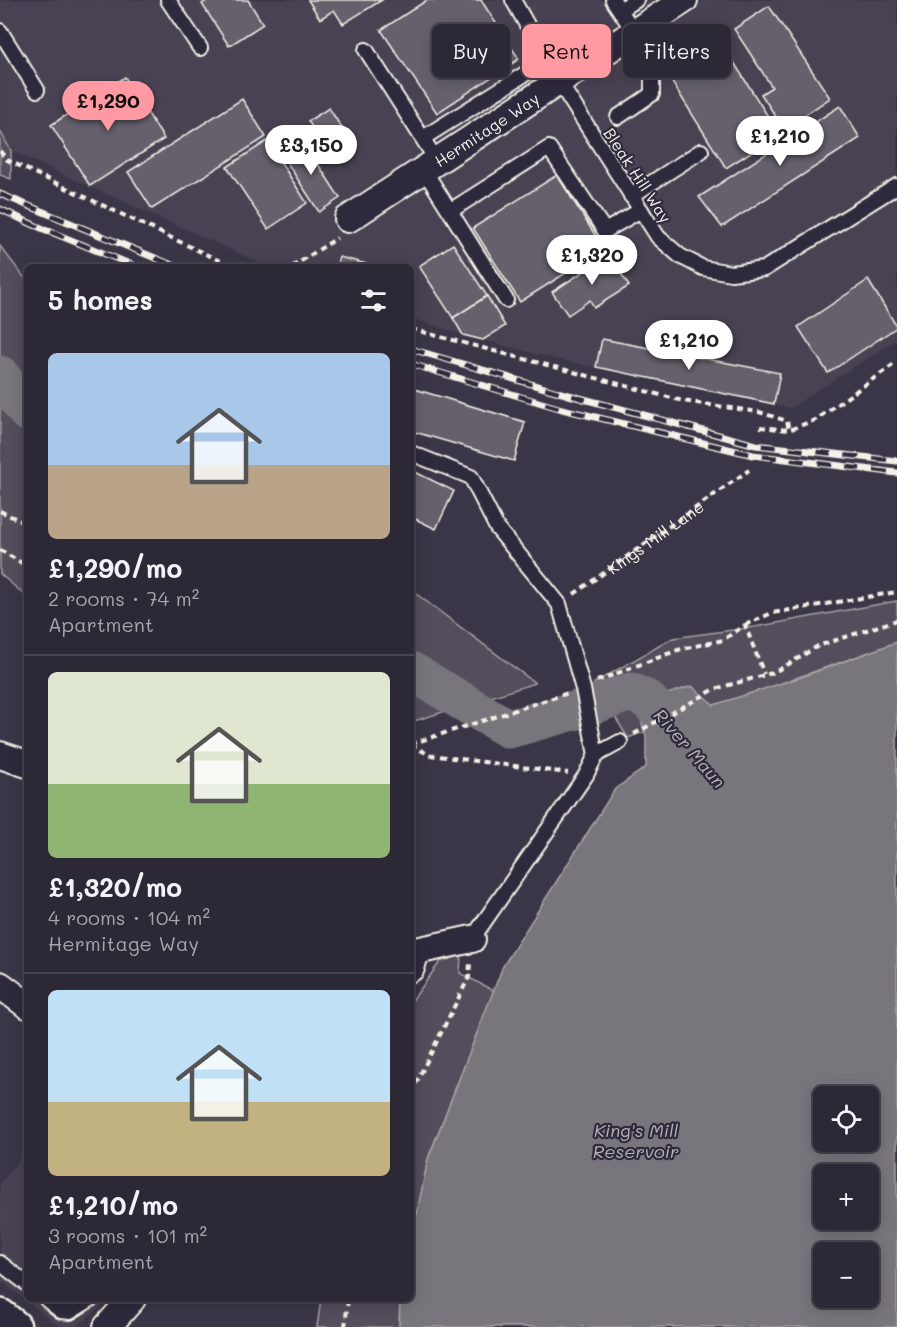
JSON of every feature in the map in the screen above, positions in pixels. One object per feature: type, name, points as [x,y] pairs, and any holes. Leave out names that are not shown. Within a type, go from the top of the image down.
[{"type":"highway","points":[[0,1316],[15,1327]]},
{"type":"street","name":"Hermitage Way","points":[[647,24],[684,0]]},
{"type":"street","name":"Hermitage Way","points":[[348,219],[430,166],[544,78]]},
{"type":"street","points":[[0,754],[24,764]]},
{"type":"street","points":[[414,953],[472,939]]},
{"type":"street","points":[[0,985],[24,1003]]},
{"type":"street","points":[[107,1327],[129,1302]]},
{"type":"lane","points":[[168,0],[200,48]]},
{"type":"lane","name":"Bleak Hill Way","points":[[513,0],[527,24]]},
{"type":"lane","points":[[627,24],[617,5],[636,0]]},
{"type":"lane","points":[[0,31],[38,90]]},
{"type":"lane","points":[[366,50],[423,138],[430,166],[450,211],[506,300]]},
{"type":"lane","points":[[423,138],[539,78]]},
{"type":"lane","name":"Bleak Hill Way","points":[[557,78],[658,237],[680,256],[703,268],[732,273],[764,269],[897,186]]},
{"type":"lane","points":[[618,117],[652,94],[652,78]]},
{"type":"lane","points":[[450,211],[549,148],[605,231],[640,210]]},
{"type":"lane","points":[[632,196],[701,151]]},
{"type":"lane","points":[[414,454],[471,477],[496,528],[559,604],[584,695],[596,755]]},
{"type":"lane","points":[[472,939],[586,775],[596,755],[620,742]]},
{"type":"lane","points":[[0,1263],[24,1282]]},
{"type":"lane","points":[[50,1302],[60,1311],[70,1312],[86,1302]]},
{"type":"path","points":[[0,151],[7,160],[227,264]]},
{"type":"path","points":[[297,264],[358,225],[348,219]]},
{"type":"path","points":[[414,330],[683,401],[759,412],[787,421],[789,430]]},
{"type":"path","points":[[760,427],[789,430],[815,420],[897,362]]},
{"type":"path","name":"Kings Mill Lane","points":[[559,604],[749,470]]},
{"type":"path","points":[[0,510],[24,522]]},
{"type":"path","points":[[0,550],[24,564]]},
{"type":"path","points":[[584,695],[594,683],[678,650],[723,640],[745,625],[772,613],[897,592]]},
{"type":"path","points":[[620,742],[715,689],[784,667],[818,646],[897,620]]},
{"type":"path","points":[[745,625],[764,674]]},
{"type":"path","points":[[414,743],[550,699]]},
{"type":"path","points":[[414,746],[430,755],[517,768],[586,775]]},
{"type":"path","points":[[414,1087],[469,977],[472,939]]},
{"type":"path","points":[[345,1327],[348,1302]]},
{"type":"shaded area","points":[[0,0],[897,0],[897,339],[790,408],[555,359],[414,319],[414,264],[262,264],[11,151],[0,131]]},
{"type":"shaded area","points":[[0,131],[11,151],[11,179],[0,175]]},
{"type":"shaded area","points":[[0,246],[24,277],[24,594],[0,574]]},
{"type":"shaded area","points":[[414,592],[535,683],[414,721]]},
{"type":"shaded area","points":[[897,601],[897,642],[628,738],[594,683],[673,638],[755,627]]},
{"type":"shaded area","points":[[461,955],[460,973],[494,991],[428,1159],[414,1228],[414,998],[440,962]]},
{"type":"shaded area","points":[[24,1154],[24,1299],[0,1280],[0,1184]]},
{"type":"shaded area","points":[[28,1302],[107,1302],[76,1327],[60,1327]]},
{"type":"shaded area","points":[[321,1302],[400,1302],[399,1327],[317,1327]]},
{"type":"water","name":"King's Mill Reservoir","points":[[897,642],[897,1327],[399,1327],[400,1302],[414,1302],[414,1228],[428,1159],[503,966],[615,789],[646,767],[646,736],[636,704],[692,686],[714,705],[801,677]]},
{"type":"building","points":[[208,0],[248,0],[263,24],[229,46],[202,4]]},
{"type":"building","points":[[308,0],[382,0],[343,24],[334,10],[320,19]]},
{"type":"building","points":[[427,0],[481,0],[496,24],[432,24],[432,78],[490,78],[437,113],[381,30]]},
{"type":"building","points":[[769,6],[830,98],[784,129],[761,94],[772,87],[734,29]]},
{"type":"building","points":[[510,45],[519,59],[510,65]]},
{"type":"building","points":[[731,58],[779,134],[726,168],[669,78],[731,78]]},
{"type":"building","points":[[125,77],[164,139],[90,186],[51,125]]},
{"type":"building","points":[[242,99],[266,137],[152,209],[128,172]]},
{"type":"building","points":[[840,106],[860,138],[722,227],[699,197]]},
{"type":"building","points":[[329,108],[352,144],[332,157],[308,121]]},
{"type":"building","points":[[267,141],[307,203],[268,229],[227,167]]},
{"type":"building","points":[[303,141],[340,198],[319,212],[282,155]]},
{"type":"building","points":[[557,175],[604,249],[520,302],[473,228]]},
{"type":"building","points":[[453,244],[487,296],[453,318],[419,266]]},
{"type":"building","points":[[609,255],[629,286],[594,308],[590,300],[568,315],[552,292]]},
{"type":"building","points":[[339,257],[367,264],[337,264]]},
{"type":"building","points":[[868,280],[897,327],[828,373],[798,327]]},
{"type":"building","points":[[487,296],[505,326],[483,340],[463,335],[453,318]]},
{"type":"building","points":[[602,339],[780,373],[774,404],[596,367]]},
{"type":"building","points":[[414,389],[525,422],[514,461],[414,432]]},
{"type":"building","points":[[414,471],[454,491],[436,529],[414,518]]},
{"type":"waterway","name":"River Maun","points":[[0,375],[24,408]]},
{"type":"waterway","name":"River Maun","points":[[414,673],[509,729],[631,692],[648,700],[682,739]]},
{"type":"railway","points":[[0,194],[170,264]]},
{"type":"railway","points":[[0,209],[130,264]]},
{"type":"railway","points":[[414,350],[565,394],[756,445],[897,461]]},
{"type":"railway","points":[[414,365],[562,409],[753,455],[897,473]]}]
